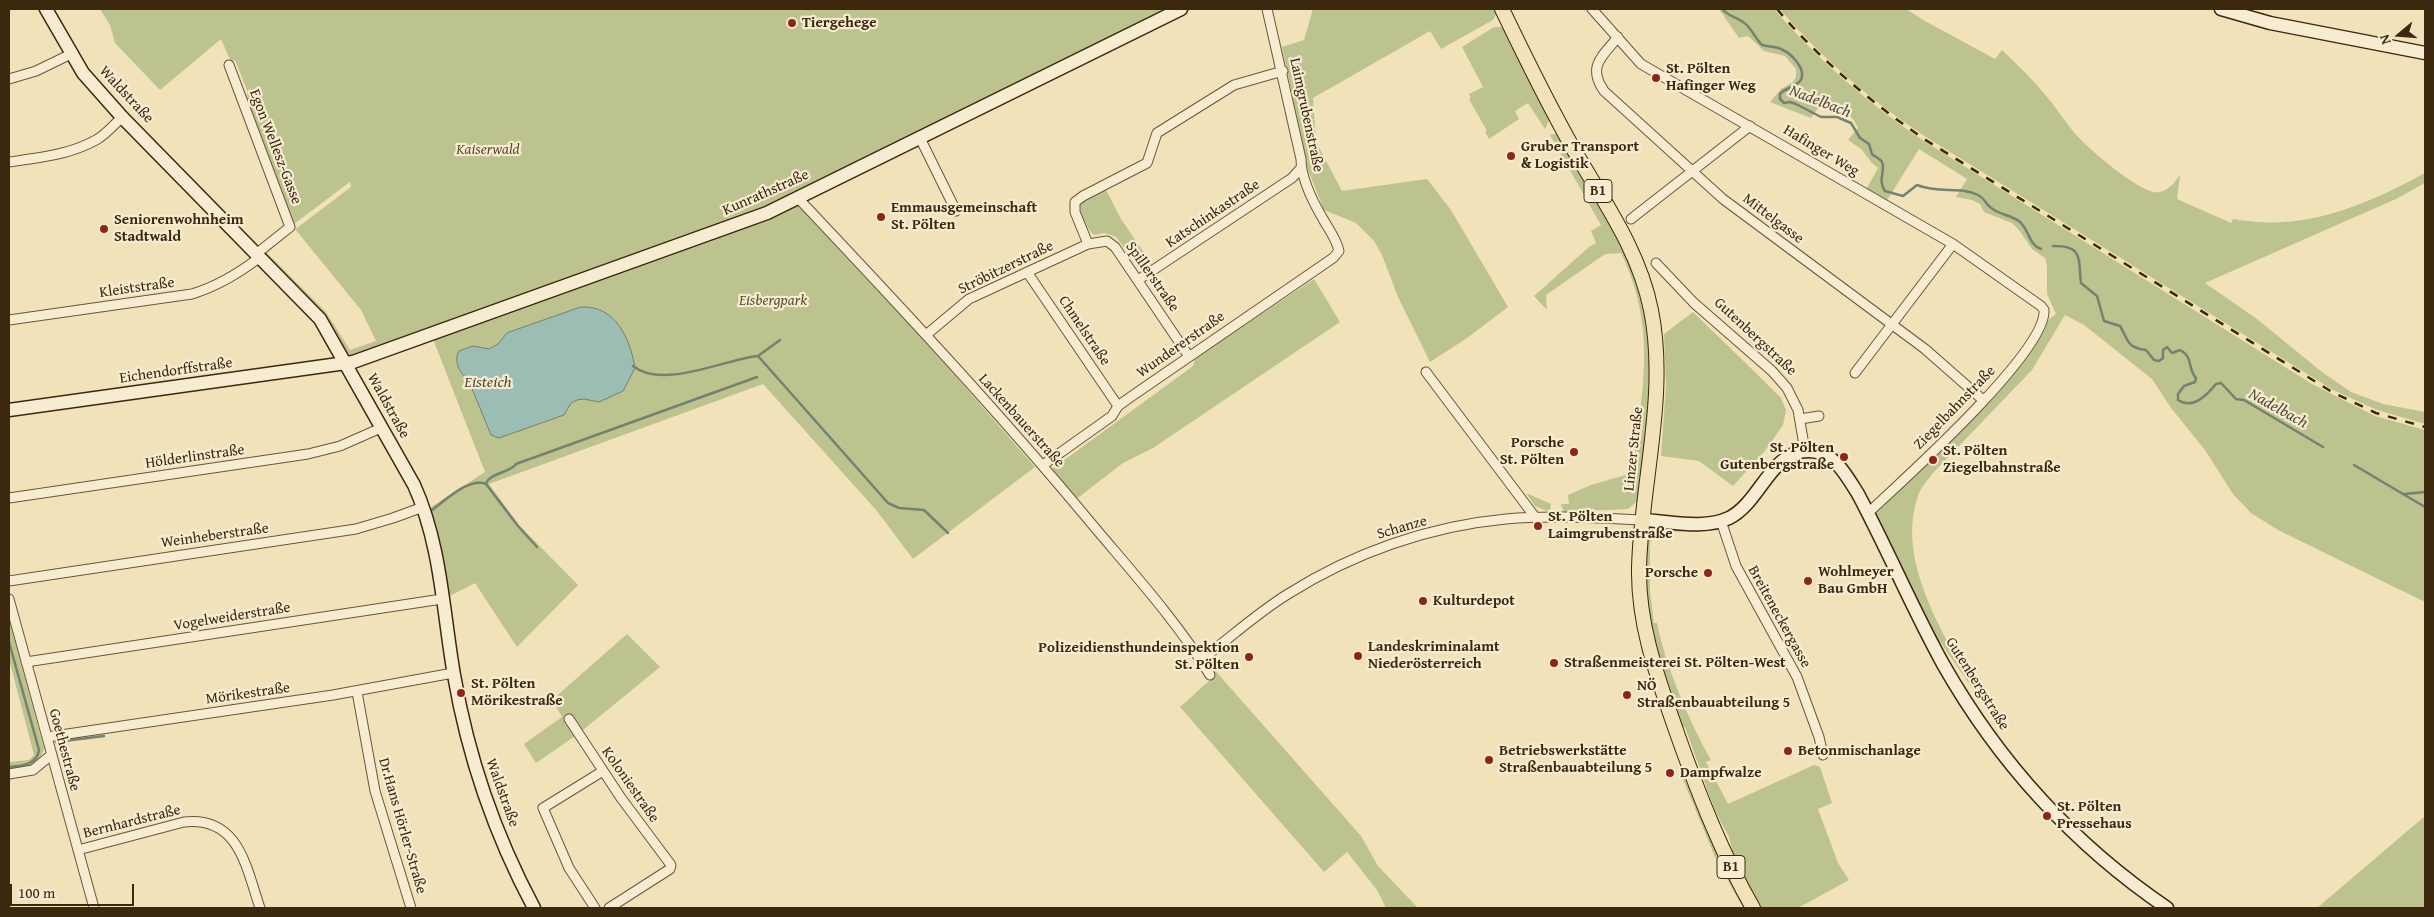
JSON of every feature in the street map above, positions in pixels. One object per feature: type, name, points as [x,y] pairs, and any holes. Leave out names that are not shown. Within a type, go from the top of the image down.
[{"type":"main road","name":"Linzer Straße","points":[[1502,9],[1559,124],[1626,238],[1639,266],[1648,294],[1654,324],[1657,370],[1642,520],[1640,598],[1643,626],[1651,658],[1709,818],[1730,866],[1752,908]]},
{"type":"street","name":"Waldstraße","points":[[46,9],[83,73],[122,118],[320,319],[347,363],[414,486],[423,507],[436,558],[453,673],[469,746],[482,789],[502,842],[534,908]]},
{"type":"street","name":"Kunrathstraße","points":[[347,363],[740,224],[798,198],[1181,9]]},
{"type":"street","name":"Laimgrubenstraße","points":[[1267,9],[1283,70],[1301,159],[1301,168],[1316,207],[1337,241],[1339,251]]},
{"type":"street","name":"Hafinger Weg","points":[[1592,9],[1641,64],[1953,244],[2044,310]]},
{"type":"street","points":[[2221,9],[2270,23],[2425,53]]},
{"type":"street","name":"Mittelgasse","points":[[1618,37],[1599,61],[1595,71],[1597,81],[1604,91],[1730,205],[1938,358],[1983,400]]},
{"type":"street","points":[[9,79],[36,71],[71,54]]},
{"type":"street","name":"Egon Wellesz-Gasse","points":[[229,65],[290,227],[258,255]]},
{"type":"street","points":[[1088,244],[1075,212],[1075,202],[1082,196],[1148,163],[1157,133],[1234,85],[1283,70]]},
{"type":"street","points":[[9,162],[52,156],[69,151],[97,140],[122,118]]},
{"type":"street","points":[[1631,220],[1750,126]]},
{"type":"street","points":[[920,138],[956,211]]},
{"type":"street","name":"Katschinkastraße","points":[[1138,280],[1292,178],[1301,168]]},
{"type":"street","name":"Lackenbauerstraße","points":[[798,198],[926,335],[1043,465],[1162,607],[1210,675]]},
{"type":"street","name":"Spillerstraße","points":[[1107,241],[1115,247],[1188,356]]},
{"type":"street","name":"Ströbitzerstraße","points":[[926,335],[969,299],[1088,244],[1107,241]]},
{"type":"street","points":[[1855,373],[1953,244]]},
{"type":"street","name":"Wundererstraße","points":[[1043,465],[1112,416],[1118,406],[1333,258],[1339,251]]},
{"type":"street","name":"Kleiststraße","points":[[9,320],[192,294],[214,287],[236,275],[258,255]]},
{"type":"street","name":"Gutenbergstraße","points":[[1656,263],[1694,303],[1781,380],[1795,402],[1805,451],[1824,454],[1838,464],[1868,513],[1936,651],[1997,747],[2032,791],[2066,826],[2119,872],[2167,908]]},
{"type":"street","name":"Chmelstraße","points":[[1026,272],[1118,406]]},
{"type":"street","name":"Ziegelbahnstraße","points":[[1868,513],[1941,444],[2022,357],[2042,324],[2044,310]]},
{"type":"street","name":"Eichendorffstraße","points":[[9,410],[347,363]]},
{"type":"street","points":[[1426,372],[1535,517]]},
{"type":"street","points":[[1800,420],[1819,416]]},
{"type":"street","name":"Hölderlinstraße","points":[[9,498],[308,454],[340,446],[381,428]]},
{"type":"street","points":[[1642,520],[1698,524],[1730,518],[1746,505],[1782,462],[1796,453],[1805,451]]},
{"type":"street","name":"Weinheberstraße","points":[[9,581],[356,529],[423,507]]},
{"type":"street","name":"Schanze","points":[[1201,660],[1286,595],[1351,559],[1392,544],[1447,530],[1503,520],[1535,517],[1642,520]]},
{"type":"street","name":"Breiteneckergasse","points":[[1721,521],[1736,566],[1797,677],[1819,737],[1823,755]]},
{"type":"street","name":"Goethestraße","points":[[9,599],[94,908]]},
{"type":"street","name":"Vogelweiderstraße","points":[[26,662],[442,599]]},
{"type":"street","name":"Mörikestraße","points":[[46,737],[357,692],[453,673]]},
{"type":"street","name":"Dr.Hans Hörler-Straße","points":[[357,692],[372,777],[411,908]]},
{"type":"street","name":"Koloniestraße","points":[[569,719],[670,865],[670,869],[609,908]]},
{"type":"street","points":[[9,774],[33,770],[51,754]]},
{"type":"street","points":[[595,908],[569,868],[544,808],[603,770]]},
{"type":"street","name":"Bernhardstraße","points":[[78,850],[184,822],[198,820],[212,823],[232,837],[239,848],[260,908]]},
{"type":"green space","name":"Kaiserwald","points":[[100,9],[1167,9],[766,209],[352,357],[346,353],[264,253],[290,233],[267,253],[326,312],[350,350],[376,341],[361,310],[295,229],[351,187],[350,182],[294,224],[248,105],[247,90],[235,60],[231,62],[221,39],[160,90],[115,43],[110,25]]},
{"type":"green space","points":[[1313,9],[1495,9],[1496,14],[1493,20],[1441,49],[1430,31],[1313,98],[1316,142],[1342,191],[1427,179],[1451,210],[1508,307],[1467,338],[1430,362],[1398,297],[1382,255],[1374,241],[1356,223],[1324,210],[1308,170],[1282,47],[1304,40]]},
{"type":"green space","points":[[1719,9],[1774,9],[1808,46],[1844,80],[1883,112],[1924,141],[2312,384],[2375,416],[2425,430],[2425,602],[2278,530],[2251,513],[2233,494],[2205,450],[2171,408],[2152,379],[2084,325],[2065,315],[2032,370],[1925,483],[1919,493],[1913,519],[1913,545],[1918,572],[1927,599],[1952,651],[1979,698],[1927,623],[1875,518],[1877,510],[1952,438],[2007,381],[2024,361],[2050,318],[2056,314],[2047,294],[2047,265],[2045,258],[2032,249],[2012,223],[1984,212],[1980,204],[1972,200],[1956,197],[1967,179],[1919,149],[1886,202],[1866,190],[1878,168],[1861,149],[1848,140],[1858,128],[1853,119],[1824,100],[1811,118],[1770,102],[1781,89],[1793,82],[1796,77],[1796,69],[1785,56],[1764,51],[1748,36],[1739,38]]},
{"type":"green space","points":[[1780,9],[1906,9],[1995,59],[2002,50],[2042,91],[2081,140],[2119,172],[2131,181],[2153,192],[2160,192],[2166,189],[2180,175],[2177,199],[2231,223],[2233,219],[2284,222],[2309,219],[2333,213],[2379,196],[2425,173],[2425,183],[2396,199],[2205,283],[2257,319],[2322,372],[2351,392],[2383,404],[2425,412],[2425,424],[2377,410],[2333,390],[1926,137],[1867,94],[1830,62]]},
{"type":"green space","points":[[1494,27],[1503,27],[1507,32],[1549,115],[1545,129],[1528,103],[1515,111],[1519,119],[1489,139],[1485,132],[1487,131],[1469,99],[1471,98],[1469,94],[1483,87],[1462,47]]},
{"type":"green space","points":[[1550,135],[1559,135],[1623,240],[1647,311],[1652,385],[1638,497],[1636,502],[1628,509],[1564,512],[1561,504],[1569,504],[1568,495],[1591,485],[1632,473],[1640,416],[1644,362],[1640,308],[1633,281],[1621,253],[1605,254],[1546,295],[1547,310],[1534,296],[1589,247],[1596,243],[1591,231],[1601,225]]},
{"type":"green space","points":[[1105,188],[1121,219],[1151,263],[1146,266],[1137,265],[1116,237],[1105,233],[1094,235],[1088,229],[1081,215],[1080,201]]},
{"type":"green space","name":"Eisbergpark","points":[[796,203],[931,348],[1035,467],[913,559],[877,511],[763,384],[489,484],[519,525],[578,585],[517,647],[475,583],[446,598],[428,509],[485,472],[433,339]]},
{"type":"green space","points":[[1314,279],[1340,322],[1153,448],[1123,463],[1075,500],[1052,469],[1193,366],[1195,358]]},
{"type":"green space","points":[[1693,312],[1781,398],[1786,410],[1783,425],[1764,452],[1733,486],[1699,461],[1661,456],[1666,385],[1664,334]]},
{"type":"green space","points":[[1526,493],[1551,504],[1550,509],[1547,511],[1535,506]]},
{"type":"green space","points":[[1664,527],[1680,529],[1681,532],[1667,531],[1659,533],[1652,538],[1650,543],[1650,591],[1654,623],[1657,623],[1666,657],[1679,693],[1711,760],[1706,762],[1728,804],[1814,765],[1820,767],[1832,803],[1818,809],[1838,863],[1849,880],[1798,908],[1758,908],[1737,868],[1729,837],[1715,811],[1685,727],[1682,728],[1656,646],[1651,625],[1646,582],[1646,548],[1648,539],[1654,532]]},
{"type":"green space","points":[[9,619],[44,749],[35,764],[26,768],[9,771],[9,762],[29,760],[34,755],[9,659]]},
{"type":"green space","points":[[627,634],[660,667],[578,734],[536,763],[524,744],[562,717],[552,700]]},
{"type":"green space","points":[[1212,667],[1361,836],[1378,866],[1418,908],[1386,908],[1377,890],[1347,852],[1324,872],[1180,707],[1209,681]]},
{"type":"green space","points":[[1682,777],[1686,779],[1691,789],[1747,908],[1743,908],[1715,857]]},
{"type":"green space","points":[[2425,816],[2425,908],[2317,908]]},
{"type":"water","name":"Eisteich","points":[[581,307],[593,308],[604,312],[612,318],[625,335],[635,368],[623,391],[599,402],[584,399],[577,400],[571,403],[564,415],[499,438],[491,435],[468,379],[458,367],[457,355],[459,351],[473,346],[489,349],[498,344],[507,333]]},
{"type":"waterway","name":"Nadelbach","points":[[1722,9],[1746,24],[1762,45],[1779,48],[1794,58],[1800,67],[1802,77],[1798,83],[1780,94],[1780,99],[1784,103],[1796,104],[1821,117],[1837,117],[1851,123],[1860,138],[1869,144],[1872,154],[1882,162],[1882,183],[1885,191],[1903,196],[1917,185],[1925,188],[1971,192],[1982,197],[1992,209],[2020,222],[2031,241],[2041,249]]},
{"type":"waterway","name":"Nadelbach","points":[[2053,246],[2063,246],[2075,251],[2079,261],[2081,283],[2097,296],[2104,321],[2120,326],[2131,345],[2146,350],[2154,360],[2159,361],[2163,358],[2163,350],[2167,347],[2172,353],[2180,350],[2187,356],[2196,378],[2195,382],[2184,386],[2178,394],[2178,400],[2184,403],[2194,402],[2204,397],[2216,384],[2221,383],[2236,399],[2244,400],[2323,447]]},
{"type":"waterway","points":[[758,356],[780,340]]},
{"type":"waterway","points":[[633,366],[646,373],[661,375],[677,374],[758,356],[888,503],[899,508],[924,510],[948,533]]},
{"type":"waterway","points":[[486,484],[491,477],[516,464],[757,377]]},
{"type":"waterway","name":"Nadelbach","points":[[2354,465],[2425,507]]},
{"type":"waterway","points":[[432,510],[465,487],[472,484],[486,484],[518,526],[537,547]]},
{"type":"waterway","points":[[2404,494],[2425,492]]},
{"type":"waterway","points":[[9,642],[39,750],[38,755],[32,762],[9,767]]},
{"type":"waterway","points":[[56,742],[104,736]]},
{"type":"railway","points":[[1777,9],[1810,45],[1846,79],[1924,139],[2332,392],[2376,413],[2425,427]]},
{"type":"place","name":"Tiergehege","points":[[792,23]]},
{"type":"place","name":"St. Pölten Hafinger Weg","points":[[1656,78]]},
{"type":"place","name":"Gruber Transport & Logistik","points":[[1511,156]]},
{"type":"place","name":"Emmausgemeinschaft St. Pölten","points":[[881,217]]},
{"type":"place","name":"Seniorenwohnheim Stadtwald","points":[[104,229]]},
{"type":"place","name":"Porsche St. Pölten","points":[[1574,452]]},
{"type":"place","name":"St. Pölten Gutenbergstraße","points":[[1844,457]]},
{"type":"place","name":"St. Pölten Ziegelbahnstraße","points":[[1933,460]]},
{"type":"place","name":"St. Pölten Laimgrubenstraße","points":[[1538,526]]},
{"type":"place","name":"Porsche","points":[[1708,573]]},
{"type":"place","name":"Wohlmeyer Bau GmbH","points":[[1808,581]]},
{"type":"place","name":"Kulturdepot","points":[[1423,601]]},
{"type":"place","name":"Landeskriminalamt Niederösterreich","points":[[1358,656]]},
{"type":"place","name":"Polizeidiensthundeinspektion St. Pölten","points":[[1249,657]]},
{"type":"place","name":"Straßenmeisterei St. Pölten-West","points":[[1554,663]]},
{"type":"place","name":"St. Pölten Mörikestraße","points":[[461,693]]},
{"type":"place","name":"NÖ Straßenbauabteilung 5","points":[[1627,695]]},
{"type":"place","name":"Betonmischanlage","points":[[1788,751]]},
{"type":"place","name":"Betriebswerkstätte Straßenbauabteilung 5","points":[[1489,760]]},
{"type":"place","name":"Dampfwalze","points":[[1670,773]]},
{"type":"place","name":"St. Pölten Pressehaus","points":[[2047,816]]}]
